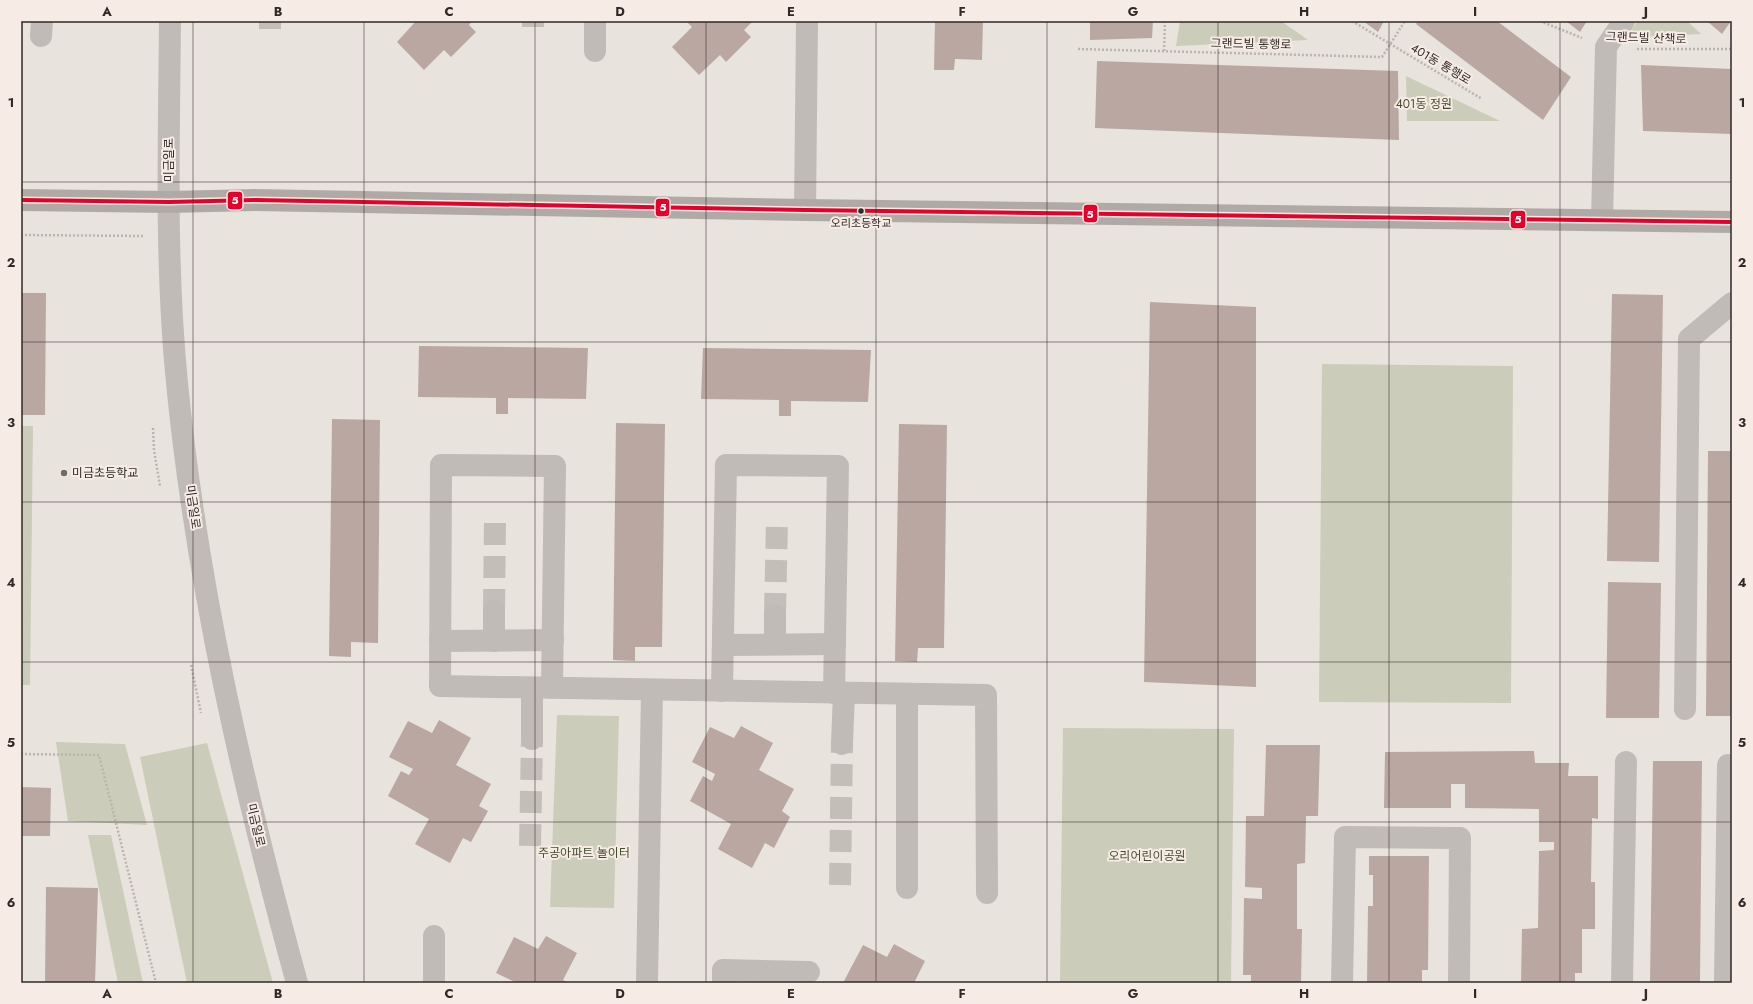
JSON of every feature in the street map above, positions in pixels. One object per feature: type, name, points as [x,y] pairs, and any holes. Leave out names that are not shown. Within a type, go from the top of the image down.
[{"type":"main road","points":[[21,200],[170,202],[255,200],[805,210],[1732,222]]},
{"type":"street","name":"미금일로","points":[[170,21],[171,305],[177,384],[198,540],[226,697],[266,868],[297,983]]},
{"type":"street","points":[[595,21],[595,51]]},
{"type":"street","points":[[805,210],[807,21]]},
{"type":"street","points":[[1602,220],[1606,47],[1624,21]]},
{"type":"street","points":[[1685,709],[1689,339],[1732,303]]},
{"type":"street","points":[[532,739],[542,688],[553,640],[555,466],[441,465],[440,686],[542,688],[652,690],[986,695],[987,893]]},
{"type":"street","points":[[722,691],[726,465],[838,466],[835,644],[842,744]]},
{"type":"street","points":[[494,611],[494,640]]},
{"type":"street","points":[[775,614],[775,644]]},
{"type":"street","points":[[440,641],[553,640]]},
{"type":"street","points":[[723,644],[835,644]]},
{"type":"street","points":[[647,983],[652,690]]},
{"type":"street","points":[[907,694],[907,888]]},
{"type":"street","points":[[1622,983],[1626,762]]},
{"type":"street","points":[[1725,983],[1729,861],[1728,765]]},
{"type":"street","points":[[1342,983],[1345,837],[1460,838],[1459,983]]},
{"type":"street","points":[[434,936],[434,983]]},
{"type":"street","points":[[723,983],[724,970],[809,972]]},
{"type":"path","points":[[1164,51],[1166,21]]},
{"type":"path","points":[[1352,21],[1390,44]]},
{"type":"path","name":"그랜드빌 통행로","points":[[1078,49],[1382,56],[1405,21]]},
{"type":"path","name":"그랜드빌 산책로","points":[[1540,21],[1606,47],[1732,48]]},
{"type":"path","name":"401동 통행로","points":[[1390,44],[1482,99]]},
{"type":"path","points":[[21,754],[99,755],[156,983]]},
{"type":"green space","points":[[1180,21],[1281,21],[1308,40],[1176,46]]},
{"type":"green space","points":[[1638,21],[1687,21],[1701,34],[1626,38]]},
{"type":"green space","name":"401동 정원","points":[[1406,76],[1500,121],[1407,121]]},
{"type":"green space","points":[[1322,364],[1513,366],[1511,703],[1319,702]]},
{"type":"green space","points":[[21,426],[33,426],[30,685],[21,685]]},
{"type":"green space","name":"주공아파트 놀이터","points":[[557,715],[619,716],[614,908],[550,907]]},
{"type":"green space","name":"오리어린이공원","points":[[1063,728],[1234,729],[1231,983],[1060,983]]},
{"type":"green space","points":[[56,742],[125,744],[147,825],[68,821]]},
{"type":"green space","points":[[207,743],[273,983],[187,983],[140,757]]},
{"type":"green space","points":[[88,835],[111,835],[143,983],[118,983]]},
{"type":"building","points":[[416,21],[472,21],[469,25],[476,32],[451,57],[444,50],[424,70],[397,42]]},
{"type":"building","points":[[686,21],[753,21],[744,30],[751,37],[726,62],[720,55],[699,75],[672,47],[692,27]]},
{"type":"building","points":[[935,21],[983,21],[982,60],[955,59],[954,70],[934,70]]},
{"type":"building","points":[[1090,21],[1153,21],[1152,38],[1090,40]]},
{"type":"building","points":[[1363,21],[1384,21],[1378,32]]},
{"type":"building","points":[[1418,21],[1497,21],[1571,77],[1543,120],[1416,24]]},
{"type":"building","points":[[1566,21],[1587,21],[1580,32]]},
{"type":"building","points":[[1707,21],[1731,21],[1722,34]]},
{"type":"building","points":[[1097,61],[1398,71],[1399,140],[1095,128]]},
{"type":"building","points":[[1641,65],[1732,69],[1732,134],[1643,131]]},
{"type":"building","points":[[21,293],[46,293],[45,415],[21,415]]},
{"type":"building","points":[[1612,294],[1663,295],[1659,562],[1607,561]]},
{"type":"building","points":[[1150,302],[1256,307],[1256,687],[1144,682]]},
{"type":"building","points":[[419,346],[588,348],[586,399],[508,398],[508,414],[496,414],[496,398],[418,397]]},
{"type":"building","points":[[703,348],[871,350],[868,402],[791,401],[791,416],[779,416],[779,400],[701,399]]},
{"type":"building","points":[[332,419],[380,420],[378,643],[351,642],[351,657],[329,656]]},
{"type":"building","points":[[616,423],[665,424],[662,647],[635,647],[635,661],[613,660]]},
{"type":"building","points":[[899,424],[947,425],[944,648],[918,648],[917,662],[895,661]]},
{"type":"building","points":[[1708,451],[1732,451],[1732,716],[1706,716]]},
{"type":"building","points":[[1608,582],[1661,583],[1659,718],[1606,718]]},
{"type":"building","points":[[439,720],[471,738],[456,765],[491,784],[479,806],[488,811],[471,842],[463,838],[450,863],[415,844],[429,819],[388,796],[401,771],[409,775],[413,769],[389,757],[408,721],[432,733]]},
{"type":"building","points":[[741,726],[773,743],[759,770],[794,789],[782,811],[790,817],[774,848],[765,843],[752,868],[718,849],[731,824],[690,801],[703,776],[712,781],[715,774],[692,762],[710,727],[734,738]]},
{"type":"building","points":[[1266,745],[1320,745],[1318,816],[1306,816],[1305,863],[1297,864],[1297,929],[1302,929],[1301,983],[1251,983],[1251,975],[1243,975],[1244,898],[1262,899],[1262,888],[1245,887],[1246,816],[1264,816]]},
{"type":"building","points":[[1534,751],[1535,763],[1569,763],[1568,776],[1598,776],[1598,819],[1592,818],[1591,882],[1595,882],[1595,929],[1582,929],[1582,973],[1575,973],[1575,983],[1521,983],[1522,929],[1538,928],[1539,851],[1554,850],[1554,842],[1539,842],[1539,809],[1465,808],[1465,784],[1451,784],[1451,808],[1384,808],[1385,752]]},
{"type":"building","points":[[1653,761],[1702,761],[1700,983],[1650,983]]},
{"type":"building","points":[[21,787],[51,788],[50,836],[21,836]]},
{"type":"building","points":[[1369,856],[1429,856],[1428,970],[1422,970],[1422,983],[1367,983],[1368,906],[1373,906],[1373,875],[1369,875]]},
{"type":"building","points":[[46,887],[98,888],[95,983],[45,983]]},
{"type":"building","points":[[546,936],[577,953],[563,980],[568,983],[517,983],[496,973],[514,937],[538,949]]},
{"type":"building","points":[[894,944],[925,961],[914,983],[849,983],[844,981],[863,945],[887,957]]},
{"type":"tunnel","points":[[270,21],[270,29]]},
{"type":"tunnel","points":[[533,21],[533,27]]},
{"type":"tunnel","points":[[494,611],[495,517]]},
{"type":"tunnel","points":[[775,615],[777,519]]},
{"type":"tunnel","points":[[530,846],[532,739]]},
{"type":"tunnel","points":[[840,885],[842,744]]},
{"type":"transit line","name":"5","points":[[21,200],[169,202],[255,200],[805,210],[1732,222]]},
{"type":"place","name":"오리초등학교","points":[[861,211]]},
{"type":"place","name":"미금초등학교","points":[[64,473]]}]
